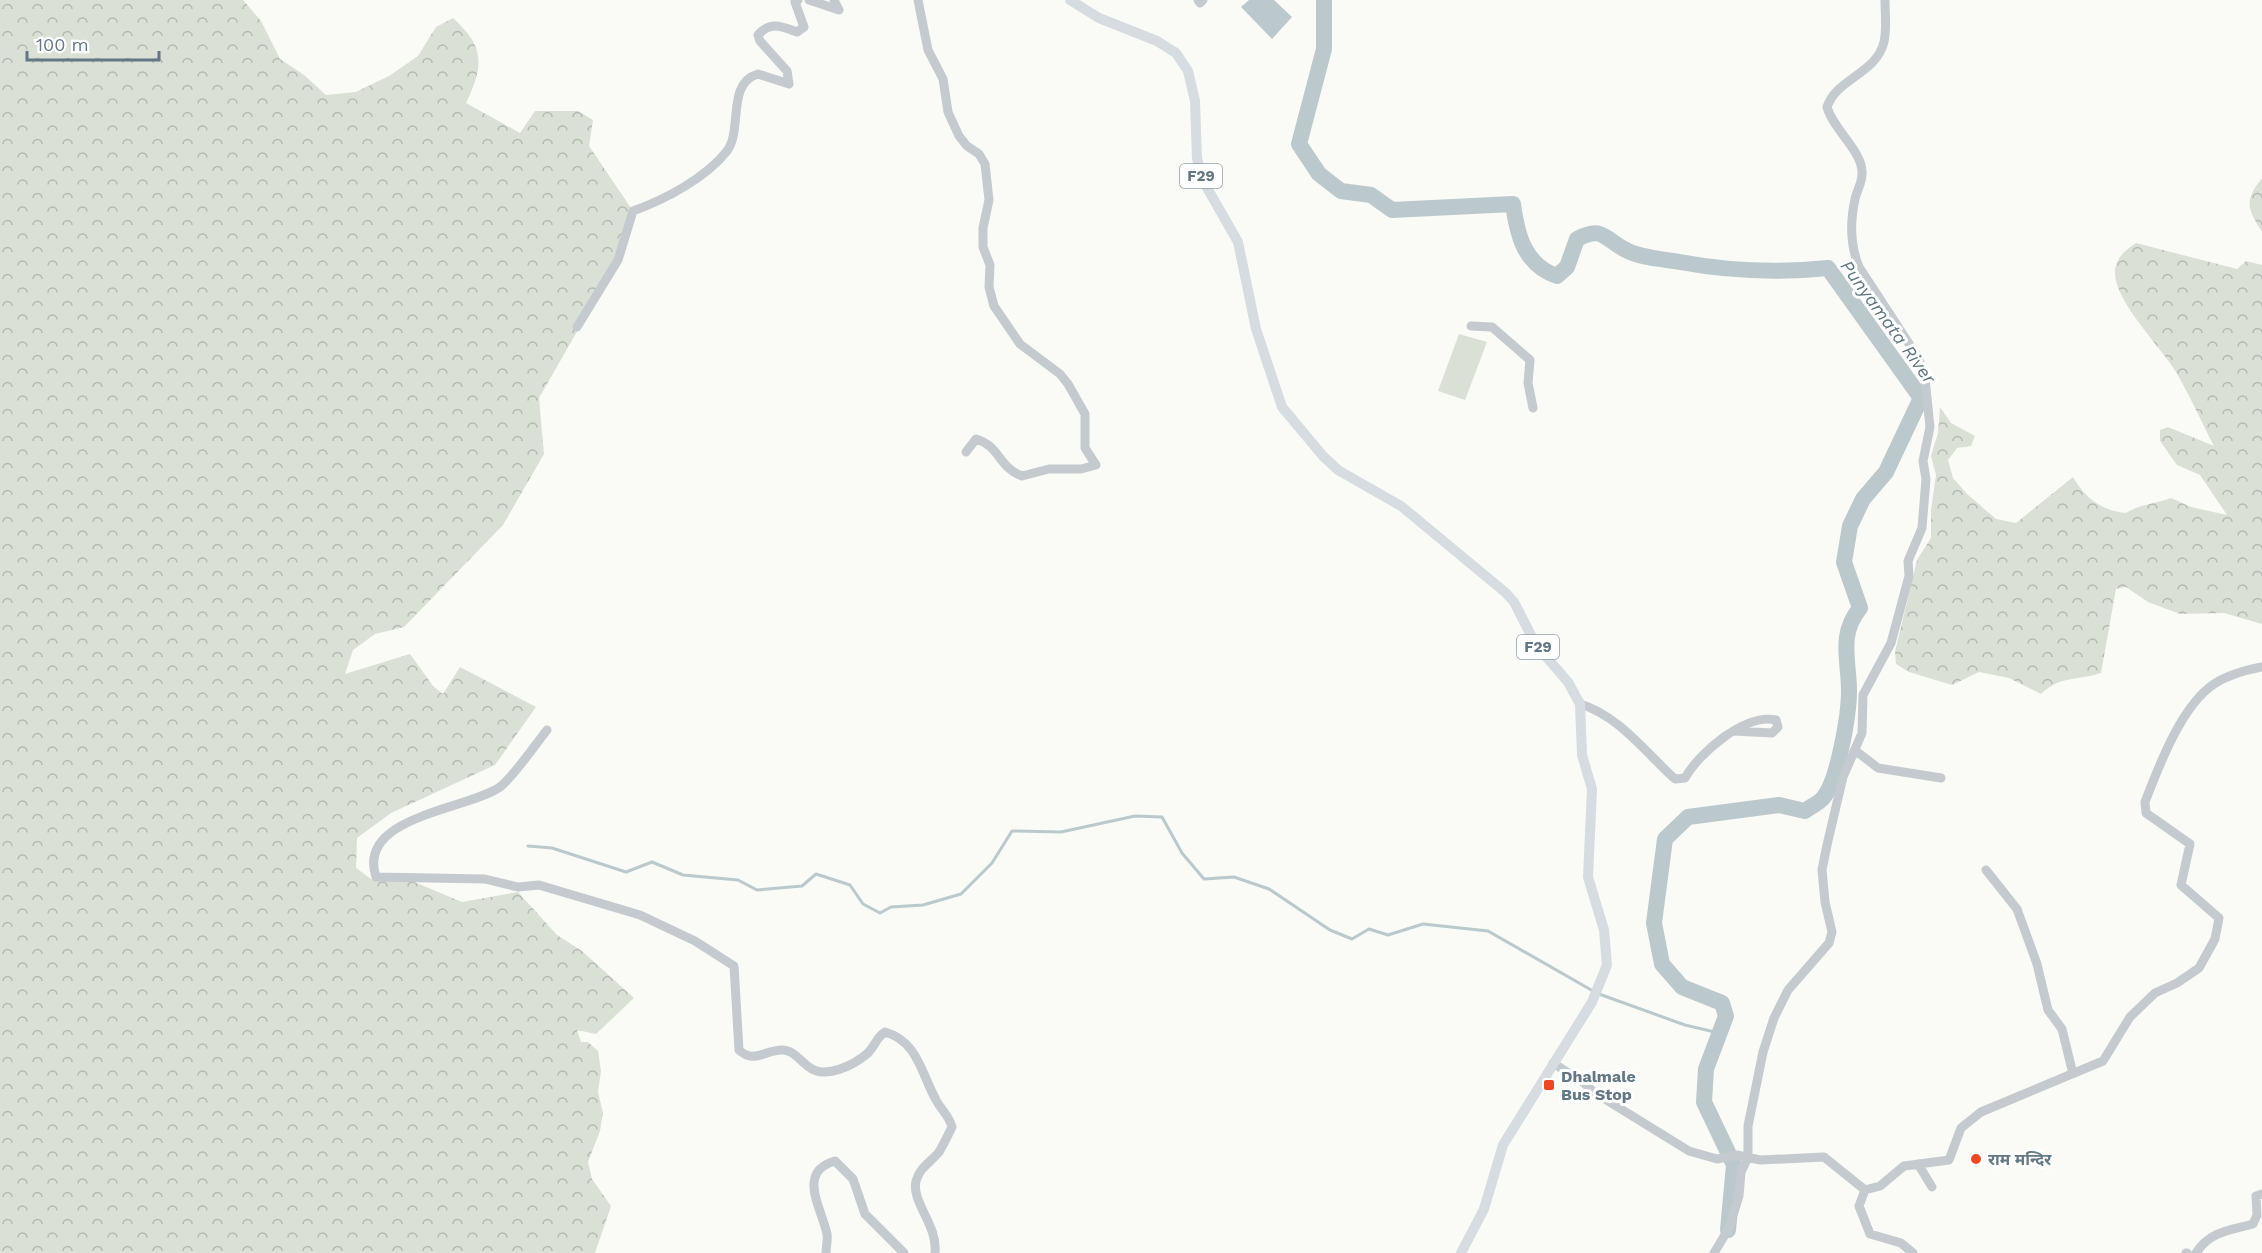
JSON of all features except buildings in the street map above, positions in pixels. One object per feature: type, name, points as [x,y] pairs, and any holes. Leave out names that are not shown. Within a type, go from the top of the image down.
[{"type":"main road","name":"F29","points":[[1070,0],[1100,18],[1157,41],[1176,53],[1188,71],[1196,101],[1197,158],[1202,179],[1210,197],[1233,229],[1238,242],[1256,329],[1282,407],[1323,456],[1338,470],[1401,506],[1506,593],[1514,602],[1536,645],[1568,682],[1580,704],[1582,755],[1592,789],[1588,877],[1604,930],[1607,965],[1602,984],[1592,1002],[1503,1145],[1484,1209],[1461,1253]]},
{"type":"street","points":[[577,327],[618,260],[633,211],[650,205],[695,178],[727,151],[734,138],[737,98],[742,86],[758,74],[789,84],[787,71],[760,41],[758,35],[765,27],[779,25],[797,32],[801,30],[804,27],[795,2],[798,0]]},
{"type":"street","points":[[809,0],[839,10],[834,0]]},
{"type":"street","points":[[918,0],[928,50],[943,79],[948,112],[959,136],[985,164],[989,200],[983,228],[983,247],[990,265],[989,287],[994,306],[1020,344],[1060,374],[1068,384],[1085,414],[1085,448],[1096,465],[1082,469],[1049,469],[1022,476],[1003,464],[992,445],[985,442],[976,439],[966,452]]},
{"type":"street","points":[[1198,0],[1200,3],[1203,0]]},
{"type":"street","points":[[1714,1253],[1729,1228],[1739,1196],[1741,1172],[1748,1157],[1748,1126],[1763,1052],[1774,1018],[1788,990],[1829,943],[1832,932],[1825,902],[1822,870],[1843,777],[1862,734],[1863,695],[1891,643],[1909,576],[1908,561],[1922,528],[1926,479],[1923,461],[1930,427],[1929,397],[1919,359],[1859,267],[1853,253],[1851,235],[1854,202],[1863,172],[1860,162],[1834,123],[1827,107],[1831,96],[1838,89],[1874,62],[1884,44],[1885,0]]},
{"type":"street","points":[[1471,326],[1492,327],[1530,360],[1528,383],[1533,408]]},
{"type":"street","points":[[1865,1190],[1880,1186],[1904,1166],[1949,1160],[1961,1128],[1981,1112],[2103,1061],[2130,1017],[2155,993],[2177,983],[2199,968],[2215,939],[2219,918],[2181,885],[2190,844],[2146,813],[2145,802],[2176,734],[2205,692],[2226,678],[2262,667]]},
{"type":"street","points":[[1580,704],[1591,707],[1613,721],[1675,778],[1685,778],[1694,763],[1734,731]]},
{"type":"street","points":[[547,730],[500,787],[398,826],[380,842],[372,865],[376,877],[485,879],[518,887],[538,885],[640,915],[695,941],[734,966],[738,1043],[739,1050],[746,1056],[757,1057],[788,1050],[809,1068],[820,1073],[832,1072],[863,1056],[885,1032],[895,1035],[911,1047],[935,1100],[950,1118],[952,1126],[937,1154],[924,1166],[916,1181],[916,1196],[936,1240],[935,1253]]},
{"type":"street","points":[[1856,751],[1878,768],[1941,778]]},
{"type":"street","points":[[1986,870],[2017,909],[2037,964],[2048,1010],[2062,1029],[2073,1074]]},
{"type":"street","points":[[1553,1063],[1595,1093],[1689,1151],[1717,1159],[1737,1155],[1760,1160],[1824,1156],[1865,1190]]},
{"type":"street","points":[[826,1253],[827,1235],[813,1192],[814,1179],[826,1163],[835,1161],[853,1179],[865,1214],[904,1253]]},
{"type":"street","points":[[1918,1164],[1932,1187]]},
{"type":"street","points":[[1865,1190],[1859,1206],[1870,1234],[1900,1243],[1913,1253]]},
{"type":"street","points":[[2196,1253],[2204,1241],[2219,1233],[2253,1224],[2257,1215],[2256,1196],[2262,1194]]},
{"type":"green space","points":[[0,0],[243,0],[261,21],[280,59],[304,75],[326,95],[356,92],[389,76],[418,56],[436,27],[453,18],[471,38],[478,57],[476,78],[466,103],[520,133],[535,111],[578,111],[593,120],[589,146],[633,211],[618,260],[539,398],[544,454],[503,525],[404,627],[375,634],[353,650],[345,674],[410,654],[433,686],[443,694],[460,667],[536,707],[495,765],[391,813],[357,838],[356,868],[371,879],[412,881],[462,902],[518,892],[557,935],[582,951],[634,998],[596,1034],[577,1030],[581,1042],[588,1042],[598,1051],[601,1071],[598,1092],[603,1113],[600,1131],[588,1162],[592,1179],[611,1206],[595,1253],[0,1253]]},
{"type":"green space","points":[[2262,178],[2262,232],[2253,217],[2250,199]]},
{"type":"green space","points":[[2136,243],[2237,269],[2246,261],[2262,265],[2262,624],[2224,613],[2180,614],[2148,602],[2126,587],[2116,589],[2101,673],[2062,681],[2041,694],[2009,678],[1979,672],[1952,685],[1909,672],[1896,664],[1895,652],[1917,560],[1931,538],[1931,510],[1936,475],[1931,456],[1938,433],[1940,407],[1951,423],[1975,436],[1971,446],[1957,448],[1948,460],[1953,478],[1967,494],[1996,519],[2016,523],[2073,477],[2095,502],[2117,511],[2126,513],[2171,498],[2191,507],[2227,515],[2200,475],[2177,465],[2160,441],[2160,430],[2168,427],[2214,446],[2176,372],[2129,309],[2116,283],[2115,271],[2119,258]]},
{"type":"green space","points":[[1459,334],[1487,342],[1465,400],[1438,391]]},
{"type":"shaded area","points":[[1249,0],[1274,0],[1292,17],[1272,39],[1241,7]]},
{"type":"waterway","name":"Punyamata River","points":[[1324,0],[1324,49],[1299,144],[1319,174],[1341,191],[1371,195],[1392,210],[1513,204],[1524,247],[1537,264],[1557,276],[1567,267],[1577,239],[1593,233],[1603,235],[1638,255],[1698,265],[1754,270],[1828,268],[1921,398],[1886,472],[1863,499],[1850,526],[1844,562],[1860,608],[1853,618],[1847,638],[1849,691],[1847,715],[1838,763],[1828,789],[1821,800],[1805,811],[1779,805],[1688,817],[1665,839],[1654,923],[1662,964],[1682,987],[1722,1003],[1726,1016],[1706,1069],[1704,1102],[1734,1165],[1728,1230]]},
{"type":"waterway","points":[[528,846],[552,848],[626,872],[652,862],[683,875],[738,880],[757,890],[802,886],[816,874],[850,885],[863,904],[880,913],[891,907],[923,905],[961,894],[992,863],[1012,831],[1061,832],[1135,816],[1162,817],[1182,853],[1204,879],[1234,877],[1269,889],[1330,930],[1352,939],[1369,929],[1388,935],[1423,924],[1488,931],[1593,991]]},
{"type":"waterway","points":[[1599,994],[1685,1025],[1719,1033]]},
{"type":"place","name":"Dhalmale Bus Stop","points":[[1549,1085]]},
{"type":"place","name":"राम मन्दिर","points":[[1976,1159]]}]
